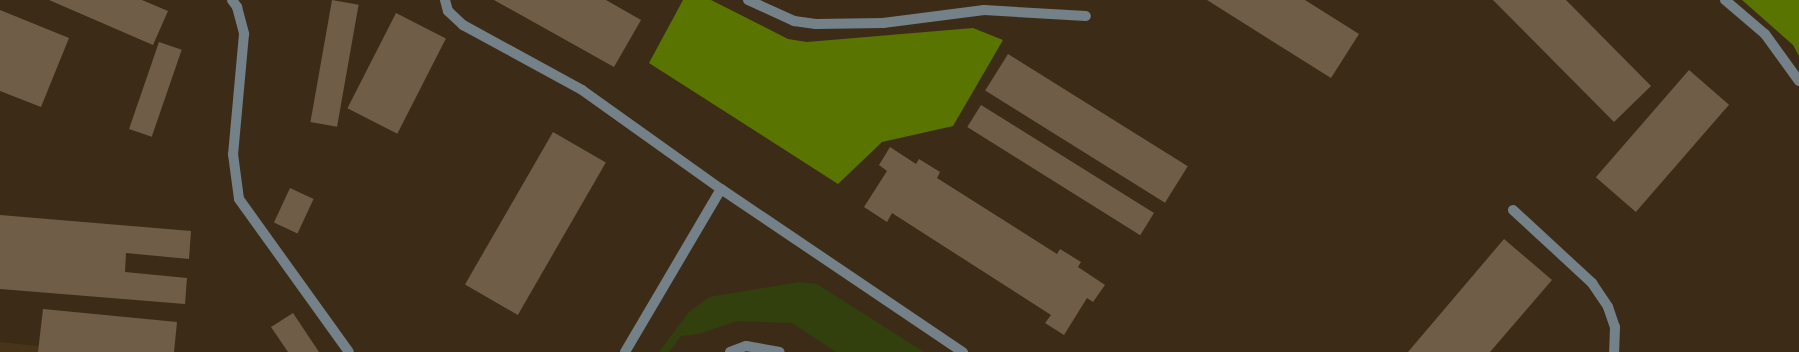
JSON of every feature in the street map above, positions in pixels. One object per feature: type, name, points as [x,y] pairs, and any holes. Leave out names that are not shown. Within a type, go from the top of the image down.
[{"type":"street","points":[[232,0],[237,6],[244,34],[233,154],[239,199],[349,352]]},
{"type":"street","points":[[445,0],[448,11],[463,26],[582,90],[721,189],[963,352]]},
{"type":"street","points":[[748,0],[794,21],[816,24],[883,23],[984,10],[1086,16]]},
{"type":"street","points":[[1724,0],[1765,34],[1799,81]]},
{"type":"street","points":[[625,352],[721,189]]},
{"type":"street","points":[[1513,210],[1592,283],[1608,307],[1615,327],[1614,352]]},
{"type":"street","points":[[730,352],[746,346],[779,352]]},
{"type":"shaded area","points":[[0,342],[92,352],[0,352]]},
{"type":"green space","points":[[683,0],[711,0],[788,39],[807,42],[973,28],[1003,40],[953,126],[882,142],[838,184],[649,63]]},
{"type":"green space","points":[[1742,0],[1799,0],[1799,56],[1793,45]]},
{"type":"green space","points":[[799,282],[817,284],[924,352],[836,352],[792,323],[737,321],[699,334],[681,336],[669,352],[659,352],[689,312],[709,297]]},
{"type":"building","points":[[49,0],[142,0],[168,11],[153,45]]},
{"type":"building","points":[[332,0],[359,5],[337,127],[310,122]]},
{"type":"building","points":[[494,0],[606,0],[641,20],[614,67]]},
{"type":"building","points":[[1207,0],[1305,0],[1359,34],[1331,78]]},
{"type":"building","points":[[1493,0],[1566,0],[1651,86],[1614,122]]},
{"type":"building","points":[[0,10],[69,38],[41,107],[0,91]]},
{"type":"building","points":[[396,13],[446,38],[397,134],[347,108]]},
{"type":"building","points":[[159,42],[182,50],[152,137],[129,129]]},
{"type":"building","points":[[1008,54],[1188,166],[1165,203],[985,90]]},
{"type":"building","points":[[1689,70],[1729,105],[1636,212],[1596,177]]},
{"type":"building","points":[[981,105],[1154,213],[1140,235],[967,127]]},
{"type":"building","points":[[553,132],[606,162],[518,315],[465,284]]},
{"type":"building","points":[[890,147],[916,164],[919,159],[940,172],[937,178],[1057,254],[1060,249],[1081,262],[1078,267],[1105,285],[1093,302],[1087,298],[1064,335],[1045,323],[1051,315],[892,213],[887,222],[864,207],[887,171],[879,165]]},
{"type":"building","points":[[290,188],[314,199],[298,233],[274,222]]},
{"type":"building","points":[[0,215],[191,231],[189,259],[126,253],[125,272],[187,278],[185,304],[0,289]]},
{"type":"building","points":[[1504,239],[1552,280],[1490,352],[1408,352]]},
{"type":"building","points":[[43,309],[177,322],[174,352],[38,352]]},
{"type":"building","points":[[293,313],[319,352],[288,352],[271,327]]}]
